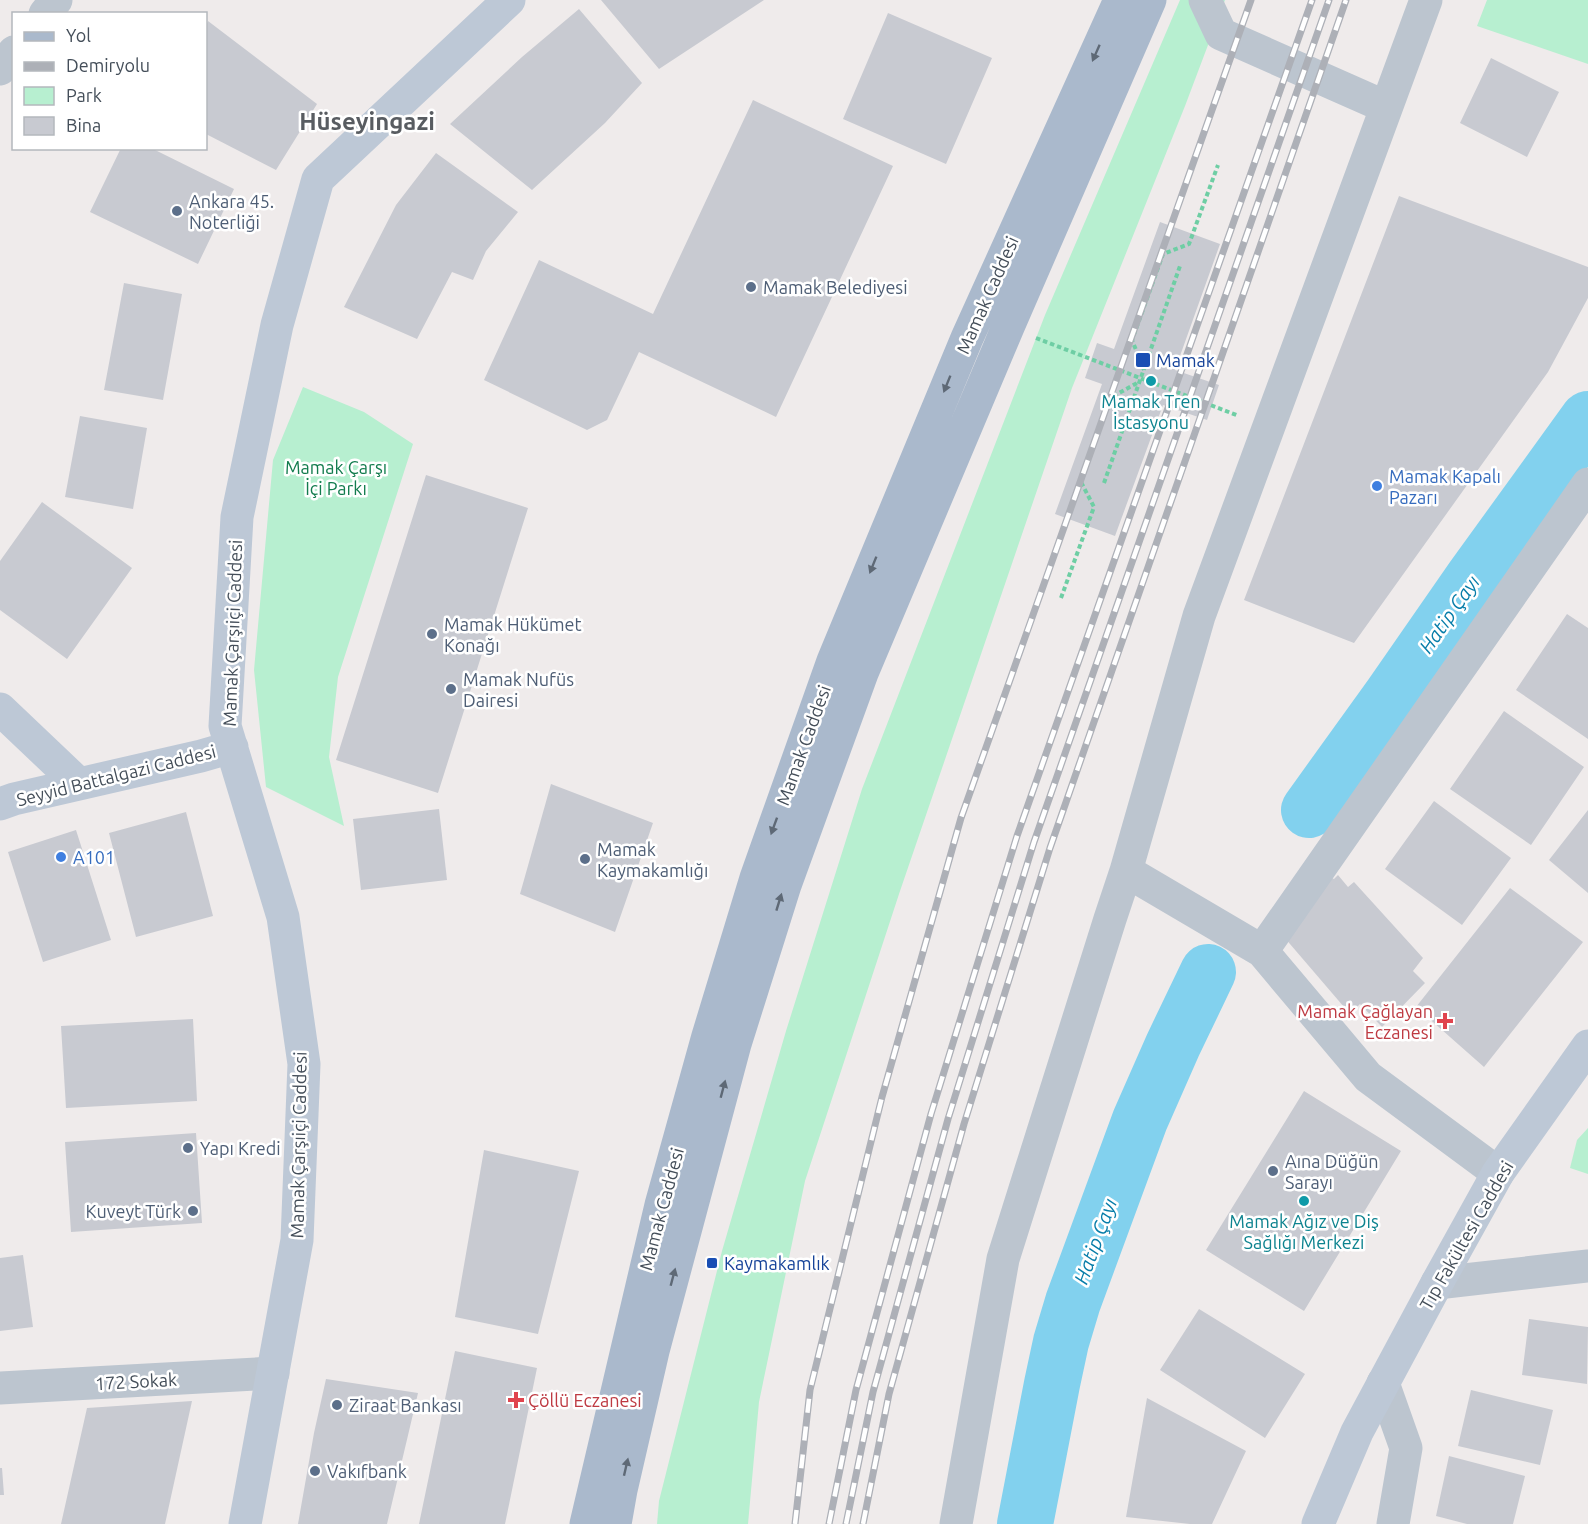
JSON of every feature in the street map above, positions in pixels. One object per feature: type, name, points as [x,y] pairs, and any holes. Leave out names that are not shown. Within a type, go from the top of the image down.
[{"type":"main road","name":"Mamak Çarşıiçi Caddesi","points":[[245,1524],[297,1240],[304,1064],[283,917],[225,726],[237,517],[278,325],[318,178],[509,0]]},
{"type":"main road","name":"Mamak Caddesi","points":[[586,1524],[661,1205],[708,1036],[756,878],[833,662],[962,349],[1120,0]]},
{"type":"main road","name":"Mamak Caddesi","points":[[615,1524],[653,1351],[735,1044],[784,885],[862,673],[1008,327],[1150,0]]},
{"type":"main road","points":[[0,709],[79,784]]},
{"type":"main road","name":"Seyyid Battalgazi Caddesi","points":[[0,804],[232,747]]},
{"type":"main road","name":"Tıp Fakültesi Caddesi","points":[[1318,1524],[1357,1432],[1498,1173],[1588,1046]]},
{"type":"main road","name":"Tıp Fakültesi Caddesi","points":[[1297,1524],[1357,1432]]},
{"type":"street","points":[[47,12],[56,0]]},
{"type":"street","points":[[1205,0],[1221,34],[1386,107]]},
{"type":"street","points":[[956,1524],[1004,1259],[1126,871],[1199,616],[1426,0]]},
{"type":"street","points":[[0,69],[12,54]]},
{"type":"street","points":[[1262,951],[1588,484]]},
{"type":"street","points":[[1126,871],[1262,951],[1368,1077],[1498,1173]]},
{"type":"street","points":[[1437,1283],[1588,1266]]},
{"type":"street","name":"172 Sokak","points":[[0,1388],[273,1373]]},
{"type":"street","points":[[1383,1383],[1406,1448],[1393,1524]]},
{"type":"path","points":[[1144,370],[1132,340],[1163,254],[1189,243],[1218,165]]},
{"type":"path","points":[[1104,483],[1180,266]]},
{"type":"path","points":[[1008,327],[1268,428]]},
{"type":"path","points":[[1060,598],[1094,507],[1081,482],[1110,398],[1140,380]]},
{"type":"green space","points":[[1180,0],[1225,0],[1072,388],[899,894],[805,1181],[759,1402],[748,1524],[657,1524],[659,1501],[722,1251],[786,1031],[862,789],[1045,315]]},
{"type":"green space","points":[[1487,0],[1588,0],[1588,64],[1477,26]]},
{"type":"green space","name":"Mamak Çarşı İçi Parkı","points":[[303,387],[364,412],[413,444],[338,677],[329,757],[344,826],[266,787],[254,670],[273,460]]},
{"type":"green space","points":[[1588,1128],[1588,1174],[1570,1168],[1577,1140]]},
{"type":"building","points":[[601,0],[764,0],[659,69]]},
{"type":"building","points":[[579,9],[642,83],[605,123],[532,190],[450,124],[522,57]]},
{"type":"building","points":[[888,13],[992,58],[946,164],[843,119]]},
{"type":"building","points":[[208,21],[317,104],[276,170],[207,135]]},
{"type":"building","points":[[1491,58],[1559,92],[1527,157],[1460,123]]},
{"type":"building","name":"Mamak Belediyesi","points":[[753,100],[893,166],[776,417],[639,352],[607,420],[587,430],[484,380],[539,260],[653,314]]},
{"type":"building","points":[[120,150],[155,150],[234,189],[198,264],[90,212]]},
{"type":"building","points":[[436,153],[518,212],[486,251],[473,280],[452,272],[417,339],[344,307],[396,205]]},
{"type":"building","name":"Mamak Kapalı Pazarı","points":[[1399,196],[1588,267],[1588,298],[1548,372],[1354,643],[1244,600]]},
{"type":"building","name":"Mamak Tren İstasyonu","points":[[1160,222],[1220,244],[1175,370],[1219,385],[1207,420],[1163,405],[1115,536],[1055,514],[1102,384],[1085,378],[1097,343],[1114,349]]},
{"type":"building","points":[[124,283],[182,294],[163,400],[104,390]]},
{"type":"building","points":[[80,416],[147,428],[133,509],[65,497]]},
{"type":"building","name":"Mamak Hükümet Konağı","points":[[426,475],[528,508],[438,793],[336,760]]},
{"type":"building","points":[[42,502],[132,568],[67,659],[0,610],[0,561]]},
{"type":"building","points":[[1567,614],[1588,628],[1588,739],[1516,690]]},
{"type":"building","points":[[1504,711],[1584,767],[1531,845],[1450,789]]},
{"type":"building","name":"Mamak Kaymakamlığı","points":[[551,784],[653,823],[615,932],[520,894]]},
{"type":"building","points":[[1434,801],[1511,858],[1462,925],[1385,869]]},
{"type":"building","points":[[439,809],[447,880],[361,890],[353,819]]},
{"type":"building","points":[[1588,810],[1588,893],[1549,860]]},
{"type":"building","points":[[186,812],[213,916],[136,937],[109,833]]},
{"type":"building","points":[[76,830],[111,940],[43,962],[8,852]]},
{"type":"building","points":[[1338,875],[1348,887],[1354,882],[1423,958],[1413,971],[1425,983],[1382,1027],[1360,1004],[1350,1014],[1284,937],[1332,878]]},
{"type":"building","points":[[1510,888],[1583,942],[1484,1067],[1416,1007]]},
{"type":"building","points":[[193,1019],[197,1101],[66,1108],[61,1026]]},
{"type":"building","name":"Mamak Ağız ve Diş Sağlığı Merkezi","points":[[1304,1091],[1401,1151],[1304,1311],[1206,1250]]},
{"type":"building","points":[[196,1133],[202,1223],[71,1232],[65,1142]]},
{"type":"building","points":[[484,1150],[579,1171],[538,1334],[455,1317]]},
{"type":"building","points":[[23,1255],[33,1327],[0,1331],[0,1258]]},
{"type":"building","points":[[1199,1309],[1305,1374],[1265,1438],[1160,1370]]},
{"type":"building","points":[[1529,1319],[1588,1327],[1587,1384],[1522,1375]]},
{"type":"building","points":[[455,1351],[537,1368],[505,1524],[419,1524]]},
{"type":"building","points":[[326,1379],[418,1393],[387,1524],[298,1524]]},
{"type":"building","points":[[1471,1390],[1553,1410],[1540,1465],[1458,1446]]},
{"type":"building","points":[[1147,1398],[1246,1451],[1212,1524],[1126,1517]]},
{"type":"building","points":[[192,1401],[165,1524],[61,1524],[87,1408]]},
{"type":"building","points":[[1449,1456],[1525,1476],[1513,1524],[1467,1524],[1436,1516]]},
{"type":"building","points":[[0,1468],[2,1468],[4,1495],[0,1495]]},
{"type":"waterway","name":"Hatip Çayı","points":[[1309,810],[1588,419]]},
{"type":"waterway","name":"Hatip Çayı","points":[[1025,1524],[1061,1342],[1073,1302],[1140,1120],[1208,972]]},
{"type":"railway","points":[[795,1524],[810,1390],[882,1097],[961,818],[1251,0]]},
{"type":"railway","points":[[829,1524],[856,1390],[931,1114],[1017,836],[1312,0]]},
{"type":"railway","points":[[846,1524],[873,1392],[948,1119],[1034,842],[1329,0]]},
{"type":"railway","points":[[863,1524],[889,1394],[964,1124],[1050,848],[1346,0]]},
{"type":"place","name":"Ankara 45. Noterliği","points":[[177,211]]},
{"type":"place","name":"Mamak Belediyesi","points":[[751,287]]},
{"type":"place","name":"Mamak","points":[[1143,360]]},
{"type":"place","name":"Mamak Tren İstasyonu","points":[[1151,381]]},
{"type":"place","name":"Mamak Kapalı Pazarı","points":[[1377,486]]},
{"type":"place","name":"Mamak Hükümet Konağı","points":[[432,634]]},
{"type":"place","name":"Mamak Nufüs Dairesi","points":[[451,689]]},
{"type":"place","name":"A101","points":[[61,857]]},
{"type":"place","name":"Mamak Kaymakamlığı","points":[[585,859]]},
{"type":"place","name":"Mamak Çağlayan Eczanesi","points":[[1445,1021]]},
{"type":"place","name":"Yapı Kredi","points":[[188,1148]]},
{"type":"place","name":"Aına Düğün Sarayı","points":[[1273,1171]]},
{"type":"place","name":"Mamak Ağız ve Diş Sağlığı Merkezi","points":[[1304,1201]]},
{"type":"place","name":"Kuveyt Türk","points":[[193,1211]]},
{"type":"place","name":"Kaymakamlık","points":[[712,1263]]},
{"type":"place","name":"Çöllü Eczanesi","points":[[516,1400]]},
{"type":"place","name":"Ziraat Bankası","points":[[337,1405]]},
{"type":"place","name":"Vakıfbank","points":[[315,1471]]},
{"type":"district","name":"Hüseyingazi","points":[[367,121]]}]
